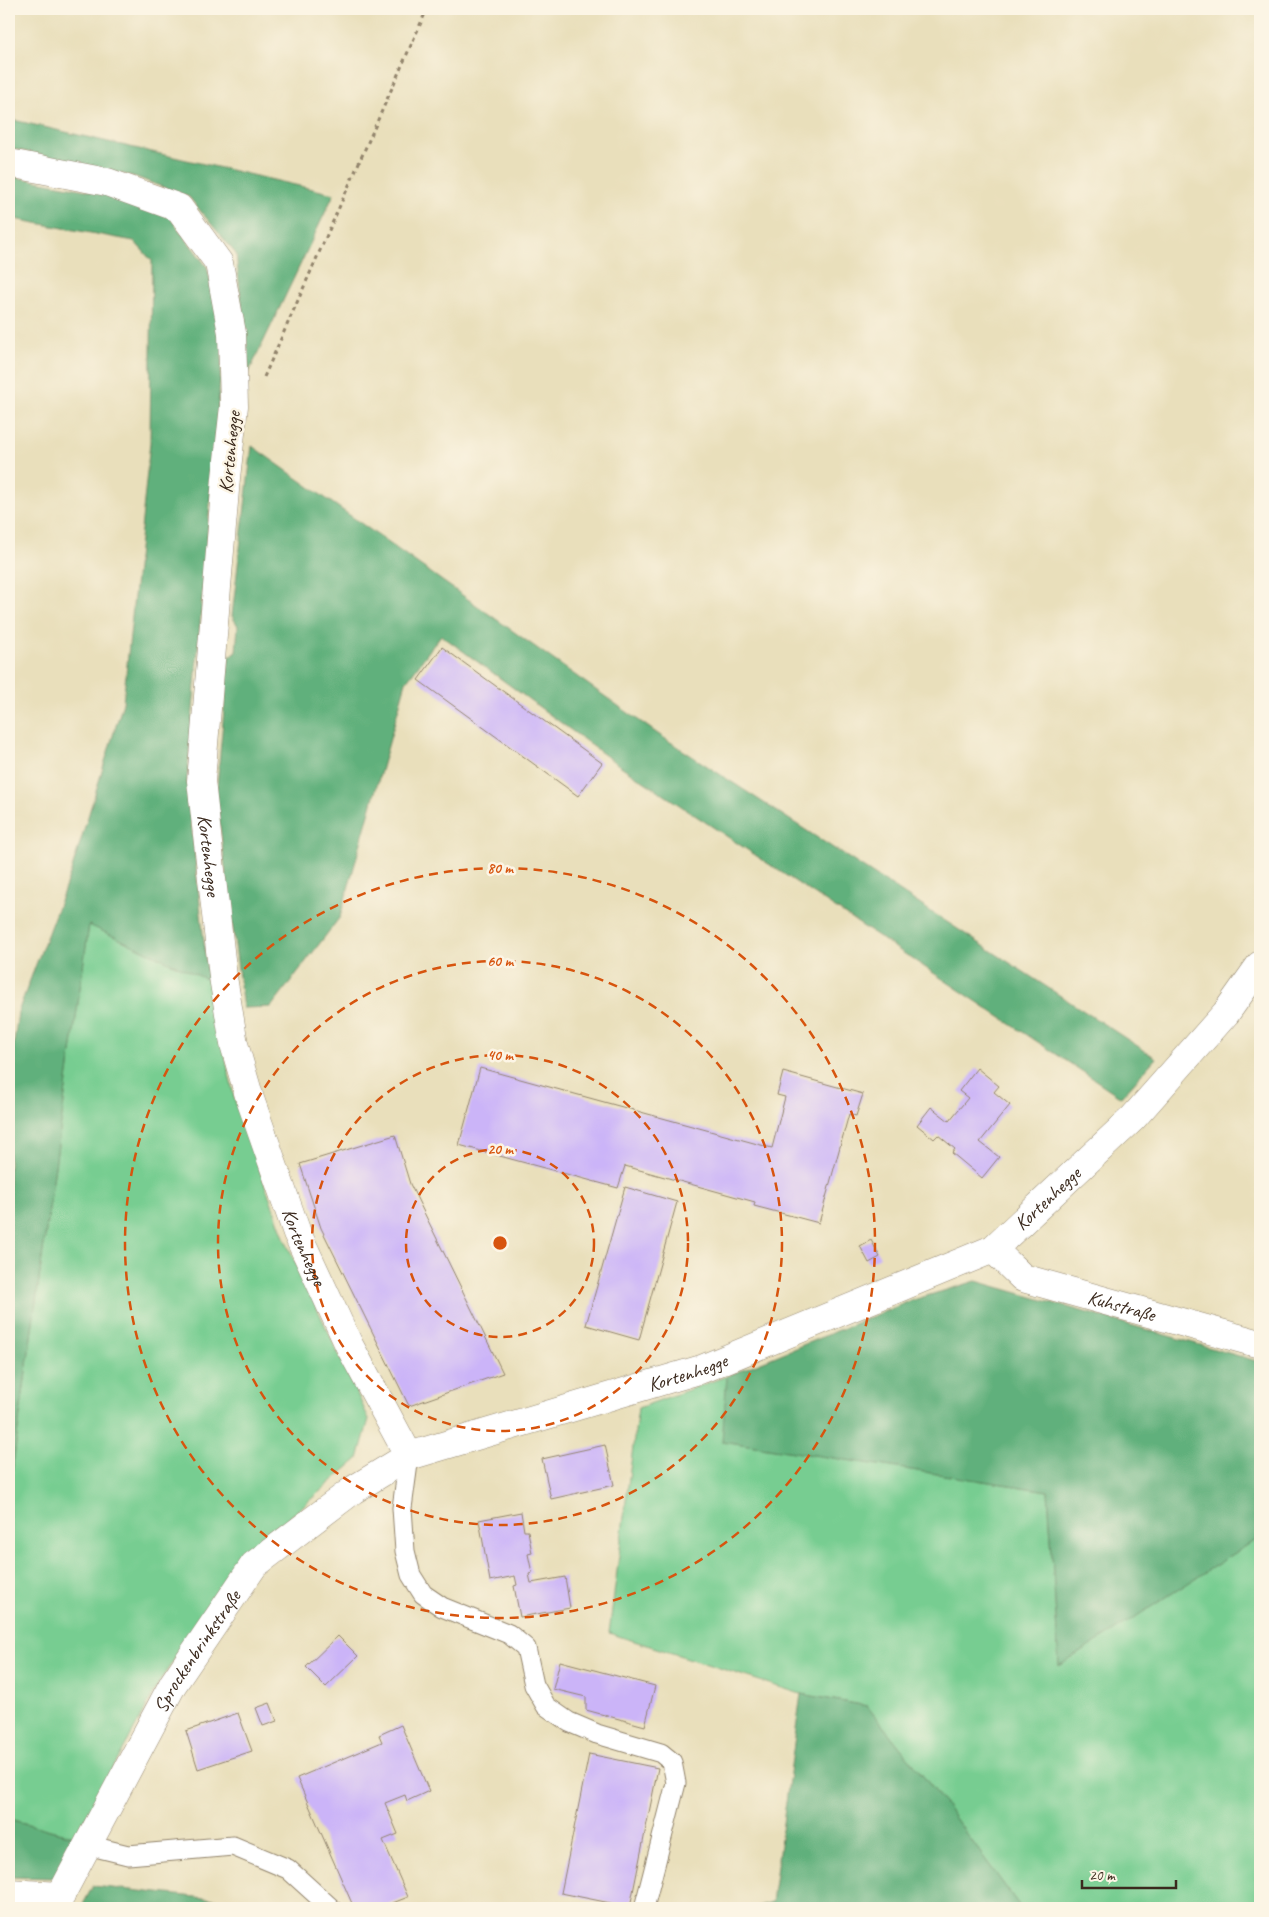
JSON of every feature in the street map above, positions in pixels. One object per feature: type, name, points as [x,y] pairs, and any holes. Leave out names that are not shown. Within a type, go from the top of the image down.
[{"type":"street","name":"Kortenhegge","points":[[9,163],[108,182],[179,208],[219,263],[232,333],[234,406],[225,488],[201,781],[223,977],[234,1044],[250,1099],[297,1233],[349,1345],[409,1456],[702,1369],[993,1249],[1133,1118],[1226,1013],[1260,965]]},
{"type":"street","name":"Kuhstraße","points":[[993,1249],[1023,1278],[1260,1344]]},
{"type":"street","name":"Sprockenbrinkstraße","points":[[57,1902],[173,1684],[254,1565],[353,1490],[409,1456]]},
{"type":"street","points":[[9,1893],[57,1902]]},
{"type":"lane","points":[[409,1456],[402,1508],[405,1551],[410,1575],[423,1594],[442,1607],[509,1634],[526,1648],[534,1685],[546,1706],[568,1722],[598,1734],[661,1753],[672,1762],[676,1783],[644,1908]]},
{"type":"lane","points":[[88,1845],[128,1856],[232,1846],[288,1869],[331,1908]]},
{"type":"path","points":[[234,406],[255,398],[427,9]]},
{"type":"green space","points":[[9,119],[334,194],[249,372],[236,254],[189,197],[136,177],[9,148]]},
{"type":"green space","points":[[9,176],[135,199],[169,216],[207,267],[224,334],[187,782],[208,980],[89,925],[9,1493],[9,1082],[18,1012],[71,872],[123,703],[150,443],[152,261],[134,241],[9,218]]},
{"type":"green space","points":[[252,446],[658,734],[1156,1058],[1121,1097],[613,761],[441,635],[406,682],[340,917],[271,1007],[243,1008],[216,796],[229,657],[236,652],[238,626],[232,616]]},
{"type":"green space","points":[[89,924],[208,980],[235,1101],[285,1240],[369,1419],[358,1459],[243,1557],[162,1678],[76,1837],[9,1819],[9,1493]]},
{"type":"green space","points":[[976,1281],[1260,1362],[1260,1537],[1059,1666],[1048,1491],[722,1441],[727,1376],[910,1301]]},
{"type":"green space","points":[[727,1376],[723,1441],[1048,1491],[1059,1665],[1260,1537],[1260,1908],[1021,1908],[935,1791],[867,1706],[801,1694],[609,1633],[638,1408]]},
{"type":"green space","points":[[801,1694],[867,1706],[935,1791],[1021,1908],[752,1908],[772,1902]]},
{"type":"green space","points":[[9,1819],[76,1837],[54,1878],[9,1877]]},
{"type":"green space","points":[[93,1886],[298,1908],[81,1908]]},
{"type":"building","points":[[442,647],[602,763],[578,796],[418,680]]},
{"type":"building","points":[[480,1068],[772,1148],[785,1097],[777,1095],[783,1072],[863,1094],[856,1116],[849,1114],[819,1223],[754,1206],[755,1202],[625,1166],[618,1188],[459,1145]]},
{"type":"building","points":[[977,1068],[999,1086],[994,1092],[1010,1105],[980,1142],[999,1157],[982,1178],[952,1153],[955,1149],[938,1135],[934,1139],[917,1125],[931,1107],[949,1121],[968,1098],[959,1091]]},
{"type":"building","points":[[395,1135],[410,1184],[503,1373],[409,1406],[321,1228],[300,1164]]},
{"type":"building","points":[[625,1187],[677,1202],[639,1340],[586,1325]]},
{"type":"building","points":[[871,1240],[880,1257],[869,1263],[860,1246]]},
{"type":"building","points":[[605,1445],[614,1485],[551,1499],[542,1459]]},
{"type":"building","points":[[521,1512],[524,1531],[528,1531],[532,1553],[528,1554],[532,1573],[529,1574],[531,1583],[565,1577],[570,1608],[520,1617],[514,1586],[517,1585],[515,1576],[490,1581],[479,1520]]},
{"type":"building","points":[[338,1636],[358,1656],[326,1687],[306,1667]]},
{"type":"building","points":[[560,1661],[655,1686],[645,1726],[586,1710],[586,1697],[553,1689]]},
{"type":"building","points":[[270,1703],[277,1721],[263,1726],[256,1708]]},
{"type":"building","points":[[238,1713],[252,1751],[198,1769],[186,1731]]},
{"type":"building","points":[[401,1725],[429,1791],[407,1801],[405,1795],[385,1803],[398,1834],[383,1840],[408,1897],[380,1908],[354,1908],[297,1778],[382,1742],[379,1735]]},
{"type":"building","points":[[589,1754],[658,1768],[630,1907],[561,1893]]}]
